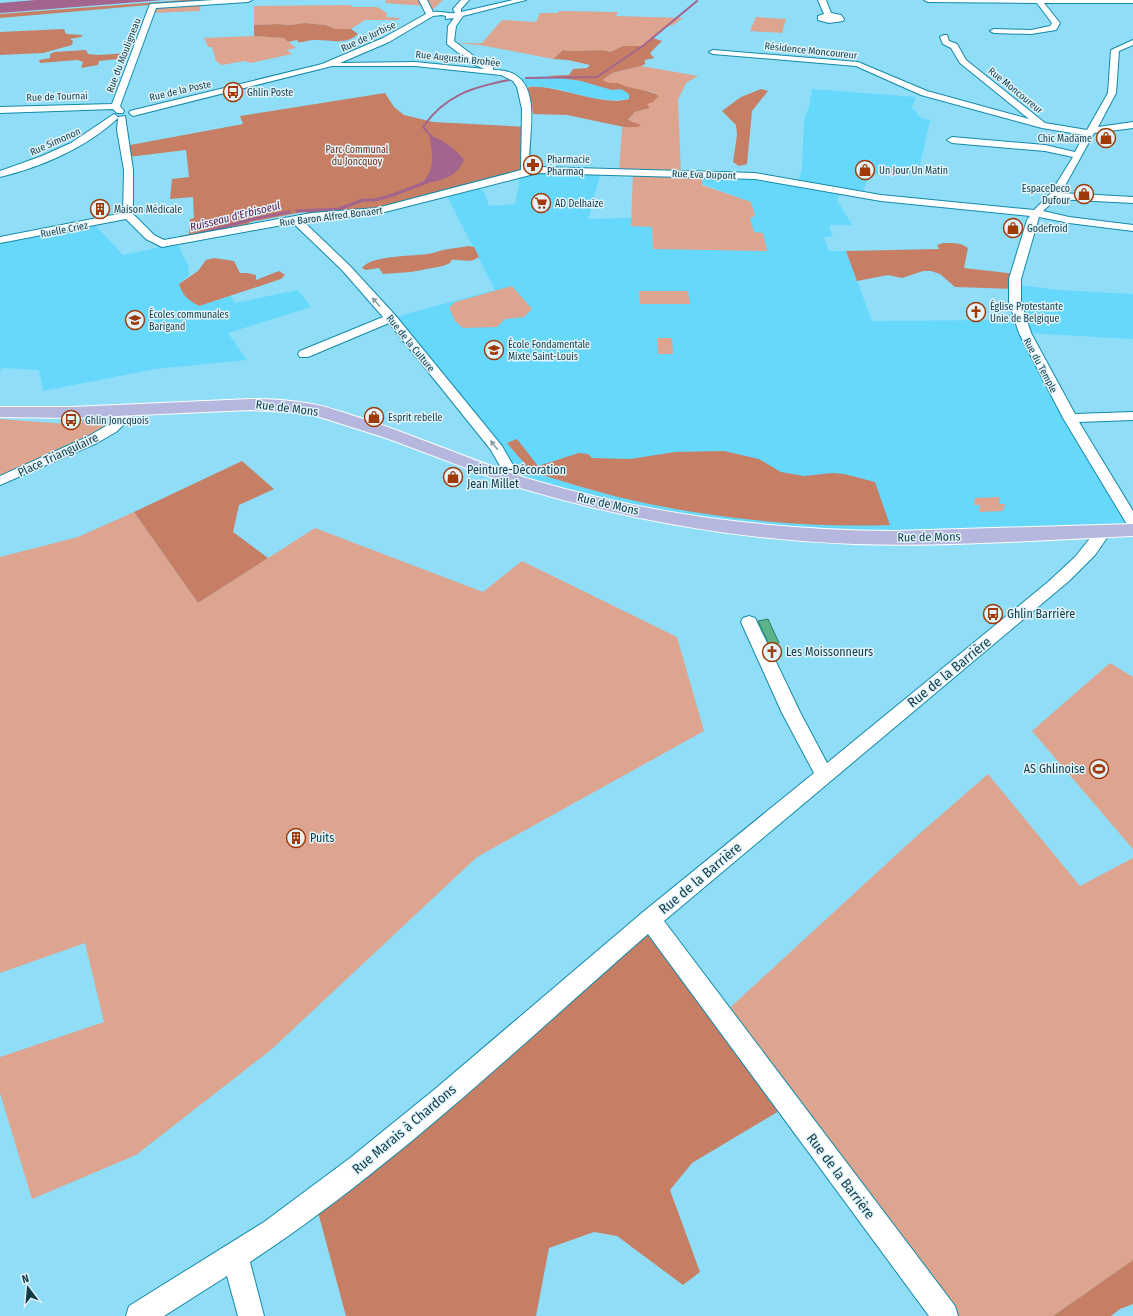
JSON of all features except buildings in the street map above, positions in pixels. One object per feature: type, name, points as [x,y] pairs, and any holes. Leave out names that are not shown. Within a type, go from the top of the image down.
[{"type":"main road","name":"Rue de Mons","points":[[0,412],[132,410],[251,404],[306,408],[331,414],[379,430],[514,479],[619,508],[725,527],[776,533],[894,538],[1133,530]]},
{"type":"street","name":"Rue du Mouligneau","points":[[118,113],[153,6],[248,0]]},
{"type":"street","points":[[423,0],[426,4],[427,10],[434,17],[450,23],[452,26]]},
{"type":"street","points":[[459,16],[457,9],[465,0]]},
{"type":"street","points":[[434,17],[459,16],[522,0]]},
{"type":"street","points":[[822,0],[828,15]]},
{"type":"street","points":[[928,0],[1133,1]]},
{"type":"street","points":[[994,31],[1031,32],[1053,28],[1056,23],[1039,1]]},
{"type":"street","points":[[434,17],[445,5],[444,10],[449,16]]},
{"type":"street","points":[[459,16],[452,26],[449,39],[451,44],[476,62],[502,73]]},
{"type":"street","name":"Rue de Jurbise","points":[[325,66],[386,40],[419,22],[434,17]]},
{"type":"street","name":"Rue Moncoureur","points":[[944,36],[946,42],[954,46],[963,61],[1042,125],[1090,132]]},
{"type":"street","name":"Rue du Temple","points":[[1133,42],[1115,50],[1112,93],[1054,196],[1023,224],[1015,279],[1015,302],[1025,333],[1070,418],[1133,523]]},
{"type":"street","name":"Résidence Moncoureur","points":[[713,52],[858,64],[924,93],[1042,125]]},
{"type":"street","name":"Rue Augustin Brohée","points":[[325,66],[415,64],[502,73],[516,79],[526,103],[526,172]]},
{"type":"street","name":"Rue de la Poste","points":[[133,113],[325,66]]},
{"type":"street","name":"Rue de Tournai","points":[[0,110],[118,113],[127,110],[133,113]]},
{"type":"street","points":[[118,113],[129,166],[127,195],[128,215]]},
{"type":"street","name":"Rue Simonon","points":[[0,174],[68,149],[99,131],[118,113]]},
{"type":"street","points":[[1090,132],[1133,125]]},
{"type":"street","points":[[952,140],[1045,148],[1078,155]]},
{"type":"street","name":"Rue Eva Dupont","points":[[526,172],[607,172],[756,176],[881,198],[936,203]]},
{"type":"street","name":"Rue Baron Alfred Bonaert","points":[[128,215],[158,243],[177,243],[296,219],[376,211],[526,172]]},
{"type":"street","points":[[1054,196],[1133,200]]},
{"type":"street","points":[[936,203],[1036,213],[1069,220],[1133,228]]},
{"type":"street","points":[[936,203],[1023,224]]},
{"type":"street","name":"Ruelle Criez","points":[[0,240],[128,215]]},
{"type":"street","name":"Rue de la Culture","points":[[296,219],[346,268],[391,318],[497,449],[514,479]]},
{"type":"street","points":[[304,354],[391,318]]},
{"type":"street","name":"Place Triangulaire","points":[[0,481],[92,440],[111,429],[132,410]]},
{"type":"street","points":[[1070,418],[1133,416]]},
{"type":"street","name":"Rue de la Barrière","points":[[945,1316],[650,919],[1040,597],[1094,548],[1104,531]]},
{"type":"street","points":[[749,622],[791,713],[824,775]]},
{"type":"street","name":"Rue Marais à Chardons","points":[[139,1316],[235,1255],[315,1201],[388,1144],[650,919]]},
{"type":"street","points":[[235,1255],[251,1316]]},
{"type":"shaded area","points":[[36,0],[163,0],[0,13],[0,3]]},
{"type":"shaded area","points":[[386,0],[443,0],[432,10],[426,6],[385,3]]},
{"type":"shaded area","points":[[201,3],[200,11],[150,13],[153,6]]},
{"type":"shaded area","points":[[351,5],[352,7],[377,7],[387,13],[386,17],[401,18],[398,20],[365,20],[351,29],[336,29],[325,25],[304,23],[291,25],[254,25],[254,6]]},
{"type":"shaded area","points":[[559,11],[618,12],[616,16],[683,18],[673,25],[668,26],[642,46],[623,46],[610,52],[600,50],[563,50],[553,59],[480,45],[455,43],[482,43],[502,20],[536,22],[540,13],[558,13]]},
{"type":"shaded area","points":[[756,17],[786,19],[782,33],[750,31]]},
{"type":"shaded area","points":[[254,36],[284,38],[296,48],[287,50],[292,54],[251,63],[244,61],[222,65],[216,61],[212,47],[208,47],[204,38]]},
{"type":"shaded area","points":[[641,66],[698,76],[686,83],[678,100],[681,174],[702,174],[702,185],[751,202],[755,216],[750,218],[754,232],[763,233],[767,251],[653,249],[652,227],[631,226],[633,173],[619,172],[622,127],[638,127],[634,122],[628,121],[635,112],[650,108],[646,104],[653,92],[619,87],[603,80],[612,73]]},
{"type":"shaded area","points":[[546,76],[581,81],[612,90],[621,89],[629,94],[629,99],[613,100],[592,98],[558,89],[532,86],[521,88],[516,79]]},
{"type":"shaded area","points":[[812,89],[916,97],[912,107],[921,118],[930,120],[918,174],[870,174],[862,194],[841,193],[837,200],[852,225],[829,225],[833,237],[824,237],[829,251],[846,251],[872,321],[1020,320],[1015,284],[1057,290],[1133,294],[1133,339],[1025,333],[1133,530],[966,536],[725,527],[525,483],[391,318],[495,290],[447,196],[477,187],[484,192],[489,206],[515,204],[521,173],[601,172],[588,219],[632,218],[632,226],[652,227],[653,248],[767,251],[754,232],[750,218],[755,216],[751,202],[702,184],[702,174],[798,183],[802,168],[804,120],[809,107]]},
{"type":"shaded area","points":[[429,135],[448,145],[464,160],[461,166],[452,175],[434,182],[421,184],[429,173],[432,161],[432,149]]},
{"type":"shaded area","name":"Écoles communales Barigand","points":[[93,223],[123,255],[156,248],[162,244],[177,243],[188,265],[189,275],[179,284],[199,306],[230,295],[235,303],[298,290],[311,307],[228,333],[247,360],[155,369],[43,391],[39,370],[3,368],[0,370],[0,240]]},
{"type":"shaded area","points":[[512,286],[532,309],[524,317],[505,319],[497,327],[463,328],[455,321],[449,308],[455,302]]},
{"type":"shaded area","points":[[639,291],[688,291],[690,304],[640,304]]},
{"type":"shaded area","points":[[657,338],[672,338],[673,354],[658,354]]},
{"type":"shaded area","points":[[85,418],[99,419],[105,425],[101,430],[90,436],[0,477],[0,419],[80,425]]},
{"type":"shaded area","points":[[1000,497],[999,504],[1005,504],[1003,511],[979,512],[980,505],[974,505],[975,498]]},
{"type":"shaded area","points":[[134,512],[198,603],[315,528],[483,592],[522,561],[677,637],[704,731],[477,857],[272,1049],[136,1155],[32,1199],[0,1093],[0,1057],[104,1022],[85,943],[0,973],[0,557],[78,537]]},
{"type":"shaded area","name":"AS Ghlinoise","points":[[1110,663],[1133,677],[1133,849],[1032,731]]},
{"type":"shaded area","points":[[988,774],[1080,886],[1133,858],[1133,1260],[1053,1316],[945,1316],[722,1015],[909,843]]},
{"type":"green space","points":[[184,0],[248,0],[149,5],[0,18],[0,14]]},
{"type":"green space","points":[[304,23],[325,25],[336,29],[351,29],[358,34],[353,38],[343,41],[314,40],[300,42],[297,40],[288,42],[284,38],[254,36],[254,25],[291,25]]},
{"type":"green space","points":[[64,29],[66,34],[83,35],[81,37],[70,39],[73,41],[72,45],[43,53],[0,55],[0,32]]},
{"type":"green space","points":[[653,38],[662,41],[650,53],[654,58],[645,60],[645,64],[641,66],[612,73],[603,80],[650,92],[659,96],[653,102],[647,104],[650,108],[635,112],[628,120],[641,125],[638,127],[624,127],[567,115],[533,114],[527,89],[529,87],[554,89],[606,100],[618,101],[629,99],[629,94],[621,89],[612,90],[581,81],[547,76],[569,75],[573,69],[587,68],[590,65],[568,60],[553,59],[563,50],[600,50],[610,52],[623,46],[642,46]]},
{"type":"green space","points":[[86,50],[88,54],[98,55],[129,53],[127,58],[99,61],[98,65],[81,68],[83,62],[78,60],[40,63],[39,60],[50,58],[50,54],[54,52]]},
{"type":"green space","points":[[761,89],[768,91],[752,111],[747,164],[739,166],[733,162],[737,135],[736,125],[722,111],[741,97]]},
{"type":"green space","name":"Parc Communal du Joncquoy","points":[[385,93],[394,107],[404,115],[433,122],[527,127],[527,172],[393,208],[321,215],[303,212],[250,222],[244,229],[183,242],[180,236],[189,234],[190,219],[194,218],[193,197],[170,199],[172,179],[189,177],[186,150],[128,157],[125,146],[243,124],[240,116]]},
{"type":"green space","points":[[943,243],[959,244],[968,248],[964,268],[1016,274],[1015,289],[955,287],[940,274],[931,271],[923,271],[902,278],[888,275],[857,281],[846,251],[939,249],[937,245]]},
{"type":"green space","points":[[469,246],[474,247],[479,257],[469,261],[451,260],[450,263],[443,266],[411,272],[383,274],[379,268],[366,270],[362,268],[375,260],[433,253]]},
{"type":"green space","points":[[214,258],[234,261],[240,273],[256,275],[256,280],[279,271],[285,275],[281,279],[199,306],[186,297],[179,284],[198,271],[206,260]]},
{"type":"green space","points":[[517,439],[538,466],[579,453],[588,454],[592,458],[630,459],[675,452],[724,451],[759,459],[781,472],[804,476],[832,473],[844,474],[875,482],[890,525],[821,525],[753,520],[685,511],[618,497],[530,470],[507,443]]},
{"type":"green space","points":[[242,461],[274,489],[239,505],[233,532],[268,558],[198,603],[134,512]]},
{"type":"green space","points":[[650,919],[789,1105],[692,1163],[670,1190],[700,1272],[683,1285],[617,1236],[594,1232],[549,1248],[536,1316],[346,1316],[315,1201]]},
{"type":"green space","points":[[1133,1260],[1133,1304],[1120,1309],[1111,1316],[1053,1316]]},
{"type":"waterway","name":"Ruisseau d'Erbisoeul","points":[[526,78],[597,77],[644,45],[697,1]]},
{"type":"waterway","name":"Ruisseau d'Erbisoeul","points":[[433,138],[423,127],[432,116],[450,100],[461,94],[483,86],[509,80]]},
{"type":"waterway","name":"Ruisseau d'Erbisoeul","points":[[297,211],[339,209],[363,200],[375,200],[393,195],[427,182]]},
{"type":"waterway","name":"Ruisseau d'Erbisoeul","points":[[190,236],[253,219],[289,212]]},
{"type":"place","name":"Ghlin Poste","points":[[233,92]]},
{"type":"place","name":"Chic Madame","points":[[1106,138]]},
{"type":"place","name":"Pharmacie Pharmaq","points":[[533,165]]},
{"type":"place","name":"Un Jour Un Matin","points":[[865,170]]},
{"type":"place","name":"EspaceDeco Dufour","points":[[1084,194]]},
{"type":"place","name":"AD Delhaize","points":[[541,203]]},
{"type":"place","name":"Maison Médicale","points":[[100,209]]},
{"type":"place","name":"Godefroid","points":[[1013,228]]},
{"type":"place","name":"Église Protestante Unie de Belgique","points":[[976,312]]},
{"type":"place","name":"Écoles communales Barigand","points":[[135,320]]},
{"type":"place","name":"École Fondamentale Mixte Saint-Louis","points":[[494,350]]},
{"type":"place","name":"Esprit rebelle","points":[[374,417]]},
{"type":"place","name":"Ghlin Joncquois","points":[[71,420]]},
{"type":"place","name":"Peinture-Décoration Jean Millet","points":[[453,477]]},
{"type":"place","name":"Ghlin Barrière","points":[[993,614]]},
{"type":"place","name":"Les Moissonneurs","points":[[772,652]]},
{"type":"place","name":"AS Ghlinoise","points":[[1099,769]]},
{"type":"place","name":"Puits","points":[[296,838]]}]
